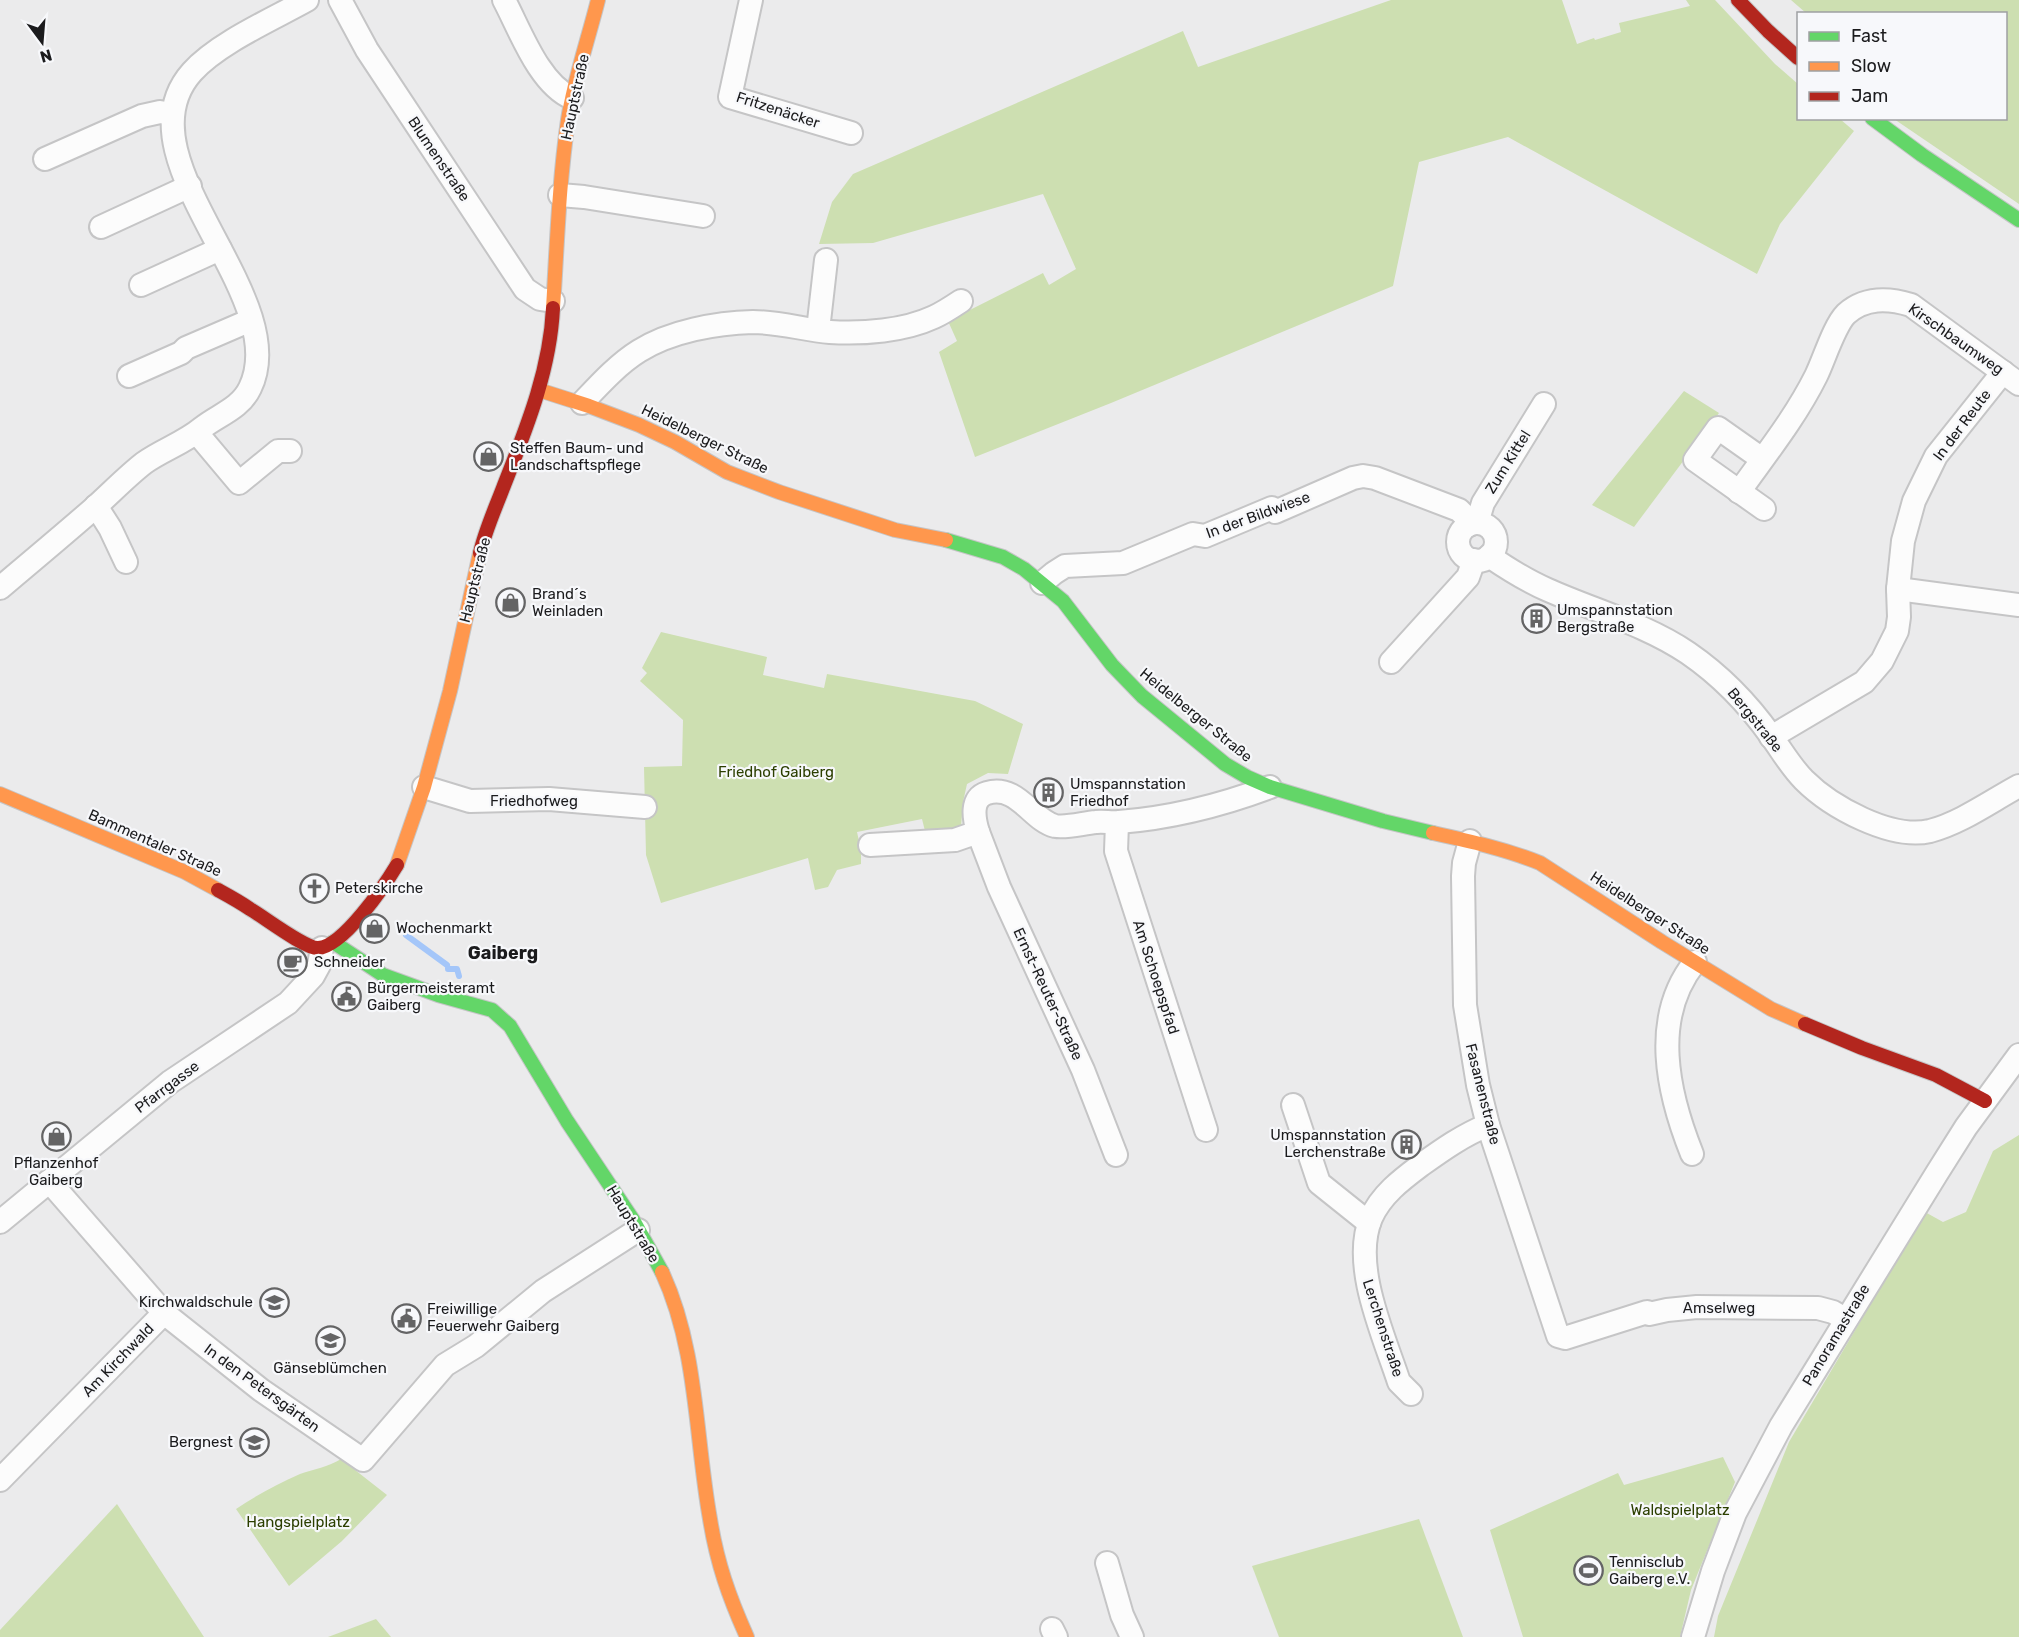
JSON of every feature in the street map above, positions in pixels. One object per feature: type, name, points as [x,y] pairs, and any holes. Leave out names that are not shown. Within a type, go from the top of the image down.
[{"type":"street","points":[[0,588],[142,464],[197,433],[233,408],[250,388],[256,373],[257,360],[251,320],[190,186],[173,141],[172,114],[183,83],[204,60],[307,0]]},
{"type":"street","name":"Blumenstraße","points":[[340,0],[367,50],[525,289],[540,299],[553,301]]},
{"type":"street","points":[[504,0],[547,79],[572,98]]},
{"type":"street","name":"Hauptstraße","points":[[598,0],[572,98],[560,195],[552,332],[546,366],[481,547],[450,691],[424,788],[405,845],[386,884],[354,924],[327,945],[383,975],[485,1007],[502,1017],[510,1026],[562,1113],[638,1230],[666,1281],[682,1328],[695,1398],[716,1554],[729,1600],[747,1637]]},
{"type":"street","name":"Fritzenäcker","points":[[751,0],[730,97],[851,133]]},
{"type":"street","points":[[1738,0],[1797,57]]},
{"type":"street","points":[[45,159],[142,116],[160,112],[172,114]]},
{"type":"street","points":[[1875,120],[1948,174],[2019,220]]},
{"type":"street","points":[[101,227],[190,186]]},
{"type":"street","points":[[560,195],[703,216]]},
{"type":"street","points":[[141,285],[220,249]]},
{"type":"street","points":[[818,330],[826,260]]},
{"type":"street","name":"Kirschbaumweg","points":[[1739,492],[1784,430],[1816,376],[1835,333],[1846,315],[1869,301],[1891,299],[1911,305],[2011,378]]},
{"type":"street","points":[[582,403],[635,354],[681,334],[713,326],[754,322],[857,332],[909,325],[934,316],[961,301]]},
{"type":"street","points":[[129,376],[251,320]]},
{"type":"street","name":"In der Reute","points":[[1771,737],[1847,694],[1874,673],[1897,631],[1903,541],[1914,501],[1936,456],[2011,378]]},
{"type":"street","name":"Heidelberger Straße","points":[[539,390],[582,403],[664,436],[713,465],[757,484],[895,530],[992,552],[1014,563],[1042,583],[1069,608],[1112,664],[1142,696],[1226,764],[1257,782],[1383,821],[1504,850],[1540,863],[1752,998],[1788,1017],[1862,1048],[1936,1075],[1985,1101]]},
{"type":"street","name":"Zum Kittel","points":[[1481,558],[1464,556],[1458,543],[1459,535],[1473,524],[1483,503],[1544,404]]},
{"type":"street","points":[[1762,459],[1718,428],[1695,460],[1764,509]]},
{"type":"street","points":[[197,433],[238,483],[278,451],[290,451]]},
{"type":"street","name":"In der Bildwiese","points":[[1042,583],[1065,566],[1123,563],[1193,534],[1204,536],[1272,508],[1275,512],[1353,478],[1363,476],[1375,478],[1459,510],[1473,524]]},
{"type":"street","points":[[96,506],[110,528],[126,562]]},
{"type":"street","points":[[1391,662],[1468,577],[1481,558]]},
{"type":"street","name":"Bergstraße","points":[[1481,558],[1545,589],[1634,624],[1688,653],[1707,667],[1754,714],[1796,771],[1820,794],[1851,813],[1896,831],[1923,832],[1954,822],[2019,786]]},
{"type":"street","points":[[1898,589],[2019,605]]},
{"type":"street","points":[[1117,823],[1207,808],[1270,787]]},
{"type":"street","name":"Friedhofweg","points":[[424,788],[470,801],[549,799],[645,807]]},
{"type":"street","name":"Ernst-Reuter-Straße","points":[[1116,1155],[1100,1110],[1026,946],[978,832],[974,818],[975,804],[982,796],[994,792],[1014,797],[1053,825],[1098,821],[1117,823]]},
{"type":"street","name":"Bammentaler Straße","points":[[0,794],[186,872],[248,907],[300,941],[317,948],[327,945]]},
{"type":"street","name":"Am Schoepspfad","points":[[1117,823],[1116,851],[1206,1130]]},
{"type":"street","points":[[870,845],[955,840],[978,832]]},
{"type":"street","name":"Fasanenstraße","points":[[1470,841],[1463,876],[1465,1005],[1471,1051],[1488,1125],[1560,1338]]},
{"type":"street","name":"Pfarrgasse","points":[[0,1222],[184,1072],[288,1003],[313,976],[327,945]]},
{"type":"street","points":[[1692,1154],[1669,1084],[1667,1044],[1676,998],[1682,981],[1695,962]]},
{"type":"street","name":"Panoramastraße","points":[[1693,1637],[1713,1571],[1736,1513],[1780,1426],[1960,1136],[2019,1054]]},
{"type":"street","points":[[1293,1106],[1319,1183],[1369,1223]]},
{"type":"street","name":"Lerchenstraße","points":[[1411,1394],[1399,1382],[1367,1284],[1364,1254],[1369,1223],[1376,1209],[1394,1186],[1453,1142],[1488,1125]]},
{"type":"street","name":"Am Kirchwald","points":[[0,1480],[164,1313],[50,1181]]},
{"type":"street","name":"In den Petersgärten","points":[[164,1313],[267,1395],[363,1460],[445,1365],[476,1346],[543,1291],[638,1230]]},
{"type":"street","name":"Amselweg","points":[[1560,1338],[1575,1336],[1647,1312],[1649,1314],[1697,1306],[1818,1308],[1833,1312],[1845,1319]]},
{"type":"street","points":[[1107,1563],[1122,1615],[1132,1637]]},
{"type":"green space","points":[[1391,0],[1562,0],[1577,44],[1621,32],[1619,23],[1690,6],[1686,0],[1715,0],[1775,64],[1797,83],[1797,120],[1841,120],[1854,131],[1780,224],[1757,274],[1508,137],[1419,162],[1393,286],[975,457],[939,352],[957,341],[948,321],[1043,273],[1049,285],[1076,269],[1043,194],[873,243],[819,244],[832,202],[853,174],[1183,31],[1198,67]]},
{"type":"green space","points":[[1791,0],[2019,0],[2019,204],[1895,120],[2007,120],[2007,12],[1805,12]]},
{"type":"green space","points":[[1684,391],[1719,413],[1634,527],[1592,505]]},
{"type":"green space","name":"Friedhof Gaiberg","points":[[661,632],[767,657],[763,675],[824,688],[827,674],[975,701],[1023,724],[1008,774],[988,773],[967,784],[959,830],[926,835],[922,819],[857,832],[861,864],[837,870],[828,887],[815,890],[808,858],[661,903],[646,855],[644,767],[682,766],[683,720],[640,681],[647,673],[642,668]]},
{"type":"green space","points":[[2019,1135],[2019,1637],[1714,1637],[1718,1616],[1789,1442],[1925,1212],[1943,1222],[1966,1212],[1993,1151]]},
{"type":"green space","name":"Tennisclub Gaiberg e.V.","points":[[1723,1457],[1735,1482],[1691,1590],[1680,1637],[1523,1637],[1490,1530],[1618,1473],[1624,1485]]},
{"type":"green space","name":"Hangspielplatz","points":[[341,1459],[387,1495],[342,1541],[289,1586],[236,1509],[283,1482]]},
{"type":"green space","points":[[117,1504],[204,1637],[0,1637],[0,1630]]},
{"type":"green space","points":[[1419,1519],[1463,1637],[1279,1637],[1252,1566]]},
{"type":"green space","points":[[376,1619],[391,1637],[328,1637]]},
{"type":"waterway","points":[[406,935],[447,965]]},
{"type":"waterway","points":[[448,968],[457,969],[459,976]]},
{"type":"traffic: fast","points":[[1875,120],[1922,155],[2019,220]]},
{"type":"traffic: fast","points":[[946,540],[1003,557],[1024,569],[1063,601],[1112,665],[1142,696],[1225,764],[1270,787],[1383,821],[1433,833]]},
{"type":"traffic: fast","points":[[333,942],[383,975],[438,995],[492,1010],[510,1026],[567,1121],[633,1220],[662,1272]]},
{"type":"traffic: slow","points":[[553,308],[560,190],[568,120],[577,75],[598,0]]},
{"type":"traffic: slow","points":[[539,390],[639,425],[675,442],[727,472],[779,492],[895,530],[946,540]]},
{"type":"traffic: slow","points":[[397,865],[424,787],[450,691],[480,553]]},
{"type":"traffic: slow","points":[[0,794],[185,872],[218,890]]},
{"type":"traffic: slow","points":[[1433,833],[1500,849],[1540,863],[1771,1009],[1805,1024]]},
{"type":"traffic: slow","points":[[662,1272],[683,1332],[716,1550],[729,1594],[747,1637]]},
{"type":"traffic: jam","points":[[1738,0],[1797,57]]},
{"type":"traffic: jam","points":[[480,553],[542,377],[553,308]]},
{"type":"traffic: jam","points":[[218,890],[294,938],[318,948],[328,945],[351,927],[397,865]]},
{"type":"traffic: jam","points":[[1805,1024],[1936,1075],[1985,1101]]},
{"type":"place","name":"Steffen Baum- und Landschaftspflege","points":[[489,457]]},
{"type":"place","name":"Brand´s Weinladen","points":[[511,603]]},
{"type":"place","name":"Umspannstation Bergstraße","points":[[1536,619]]},
{"type":"place","name":"Umspannstation Friedhof","points":[[1049,793]]},
{"type":"place","name":"Peterskirche","points":[[314,888]]},
{"type":"place","name":"Wochenmarkt","points":[[375,928]]},
{"type":"place","name":"Schneider","points":[[293,962]]},
{"type":"place","name":"Bürgermeisteramt Gaiberg","points":[[346,997]]},
{"type":"place","name":"Pflanzenhof Gaiberg","points":[[56,1136]]},
{"type":"place","name":"Umspannstation Lerchenstraße","points":[[1407,1144]]},
{"type":"place","name":"Kirchwaldschule","points":[[274,1302]]},
{"type":"place","name":"Freiwillige Feuerwehr Gaiberg","points":[[406,1318]]},
{"type":"place","name":"Gänseblümchen","points":[[330,1341]]},
{"type":"place","name":"Bergnest","points":[[254,1442]]},
{"type":"place","name":"Tennisclub Gaiberg e.V.","points":[[1588,1571]]},
{"type":"district","name":"Gaiberg","points":[[503,953]]},
{"type":"park label","name":"Waldspielplatz","points":[[1680,1510]]}]
